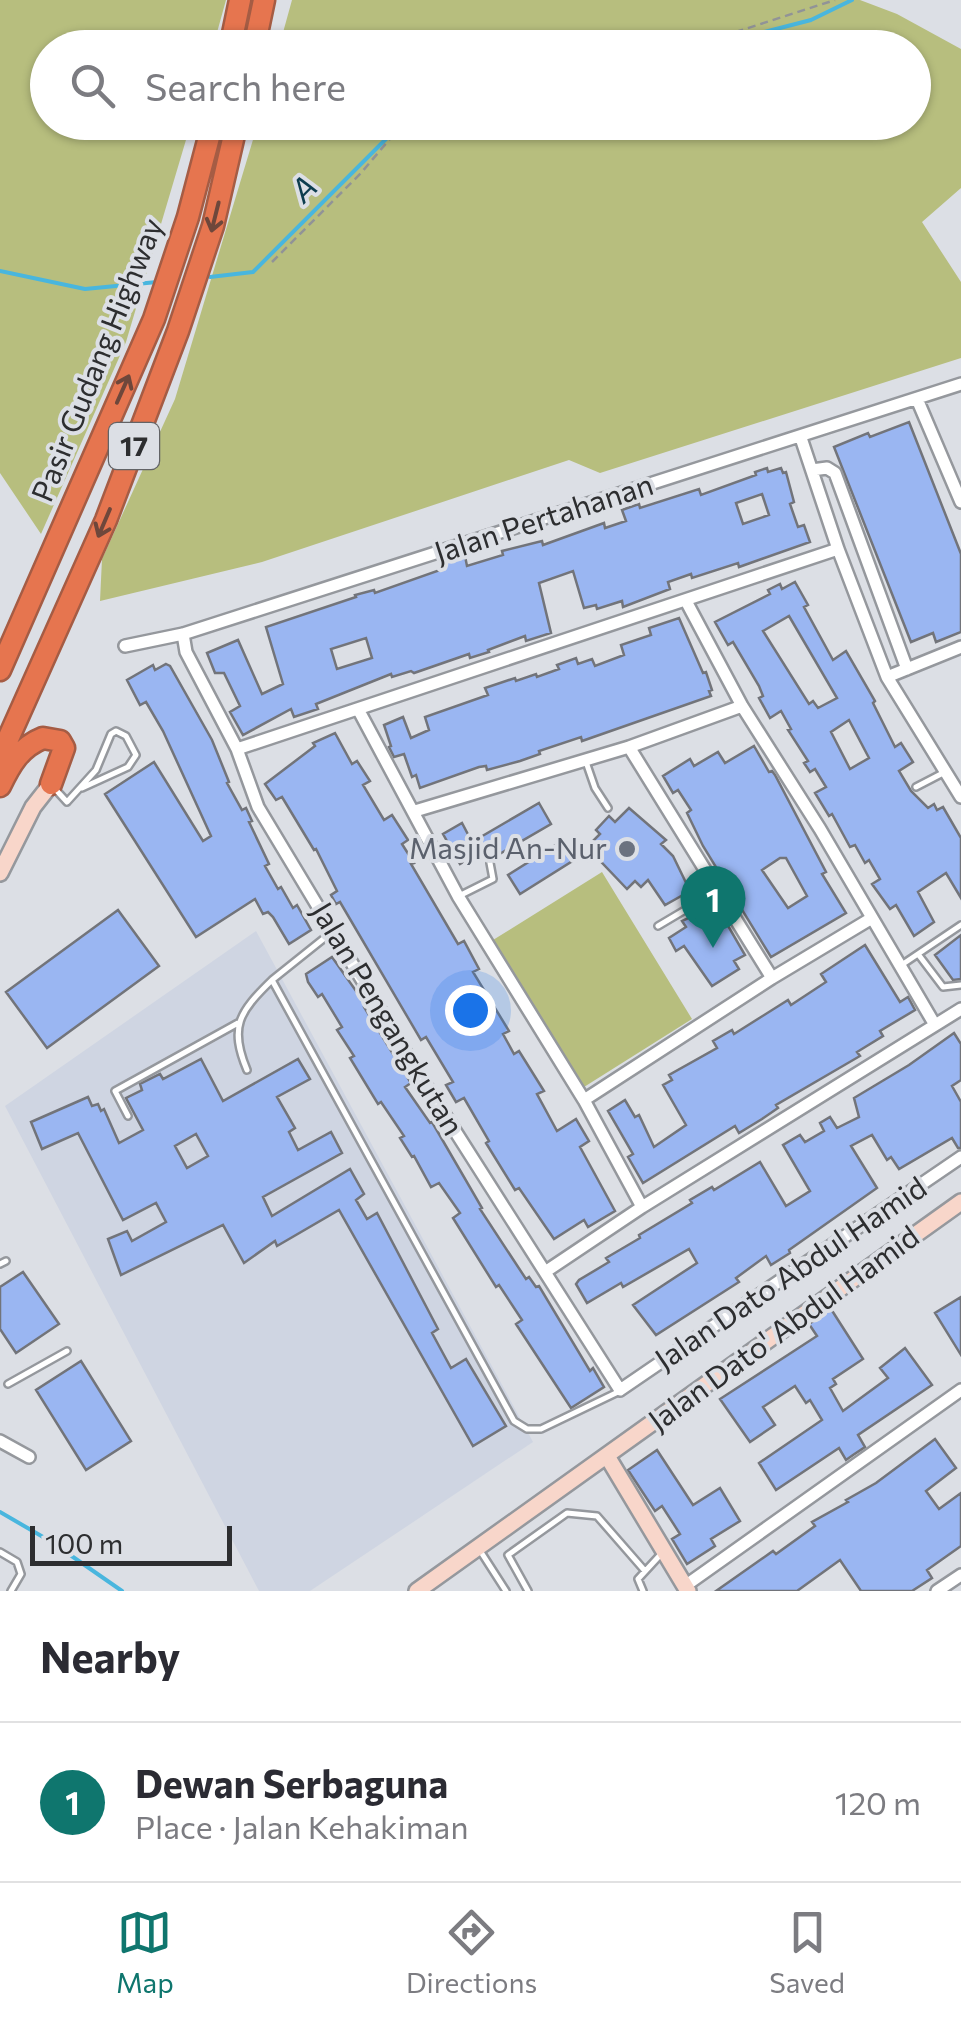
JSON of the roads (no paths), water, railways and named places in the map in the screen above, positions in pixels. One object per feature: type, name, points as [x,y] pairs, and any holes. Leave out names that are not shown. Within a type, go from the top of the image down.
[{"type":"highway","points":[[234,30],[240,0]]},
{"type":"highway","points":[[258,30],[264,0]]},
{"type":"highway","name":"Pasir Gudang Highway","points":[[0,670],[154,319],[208,140]]},
{"type":"highway","name":"Pasir Gudang Highway","points":[[0,757],[106,520],[178,331],[213,226],[233,140]]},
{"type":"highway","points":[[0,786],[23,749],[43,738],[60,741],[64,748],[51,784]]},
{"type":"street","name":"Jalan Pertahanan","points":[[125,646],[183,634],[961,384]]},
{"type":"street","points":[[917,399],[961,502]]},
{"type":"street","points":[[800,438],[887,678],[961,796]]},
{"type":"street","points":[[812,470],[826,468],[836,473],[907,669]]},
{"type":"street","points":[[237,749],[838,549]]},
{"type":"street","points":[[686,601],[742,706],[935,1025]]},
{"type":"street","name":"Jalan Pengangkutan","points":[[183,634],[186,652],[237,749],[258,807],[415,1068],[620,1390]]},
{"type":"street","points":[[887,678],[961,647]]},
{"type":"street","points":[[415,811],[629,747],[742,706]]},
{"type":"street","points":[[358,709],[458,896],[584,1100],[642,1207]]},
{"type":"street","points":[[629,747],[772,978]]},
{"type":"street","points":[[0,873],[33,807],[51,784]]},
{"type":"street","points":[[584,1100],[872,918]]},
{"type":"street","points":[[546,1272],[642,1207],[961,1009]]},
{"type":"street","name":"Jalan Dato Abdul Hamid","points":[[620,1390],[961,1157]]},
{"type":"street","name":"Jalan Dato' Abdul Hamid","points":[[607,1456],[961,1202]]},
{"type":"street","points":[[417,1591],[607,1456],[687,1589],[961,1390]]},
{"type":"street","points":[[0,1440],[29,1457]]},
{"type":"street","points":[[937,1591],[961,1575]]},
{"type":"lane","points":[[51,784],[68,802],[96,770],[111,734],[116,731],[126,736],[136,755],[128,767],[82,788]]},
{"type":"lane","points":[[585,760],[595,788],[608,808]]},
{"type":"lane","points":[[916,787],[945,772]]},
{"type":"lane","points":[[458,896],[493,879],[490,864]]},
{"type":"lane","points":[[658,926],[717,891]]},
{"type":"lane","points":[[900,966],[961,925]]},
{"type":"lane","points":[[128,1116],[114,1092],[238,1023],[272,980],[333,931]]},
{"type":"lane","points":[[918,954],[943,988],[961,985]]},
{"type":"lane","points":[[272,980],[514,1421],[527,1429],[542,1429],[620,1390]]},
{"type":"lane","points":[[238,1023],[236,1044],[247,1070]]},
{"type":"lane","points":[[8,1384],[68,1351]]},
{"type":"lane","points":[[528,1591],[508,1555],[567,1513],[597,1516],[645,1571]]},
{"type":"lane","points":[[478,1547],[506,1591]]},
{"type":"lane","points":[[643,1591],[638,1579],[664,1550]]},
{"type":"lane","points":[[0,1552],[17,1562],[20,1574],[11,1591]]},
{"type":"waterway","name":"A","points":[[772,30],[811,20],[852,0]]},
{"type":"waterway","name":"A","points":[[210,277],[253,272],[385,140]]},
{"type":"waterway","name":"A","points":[[0,271],[85,289],[157,282]]},
{"type":"waterway","points":[[0,1512],[122,1591]]},
{"type":"place","name":"Masjid An-Nur","points":[[627,849]]},
{"type":"place","name":"Dewan Serbaguna","points":[[713,948]]}]
